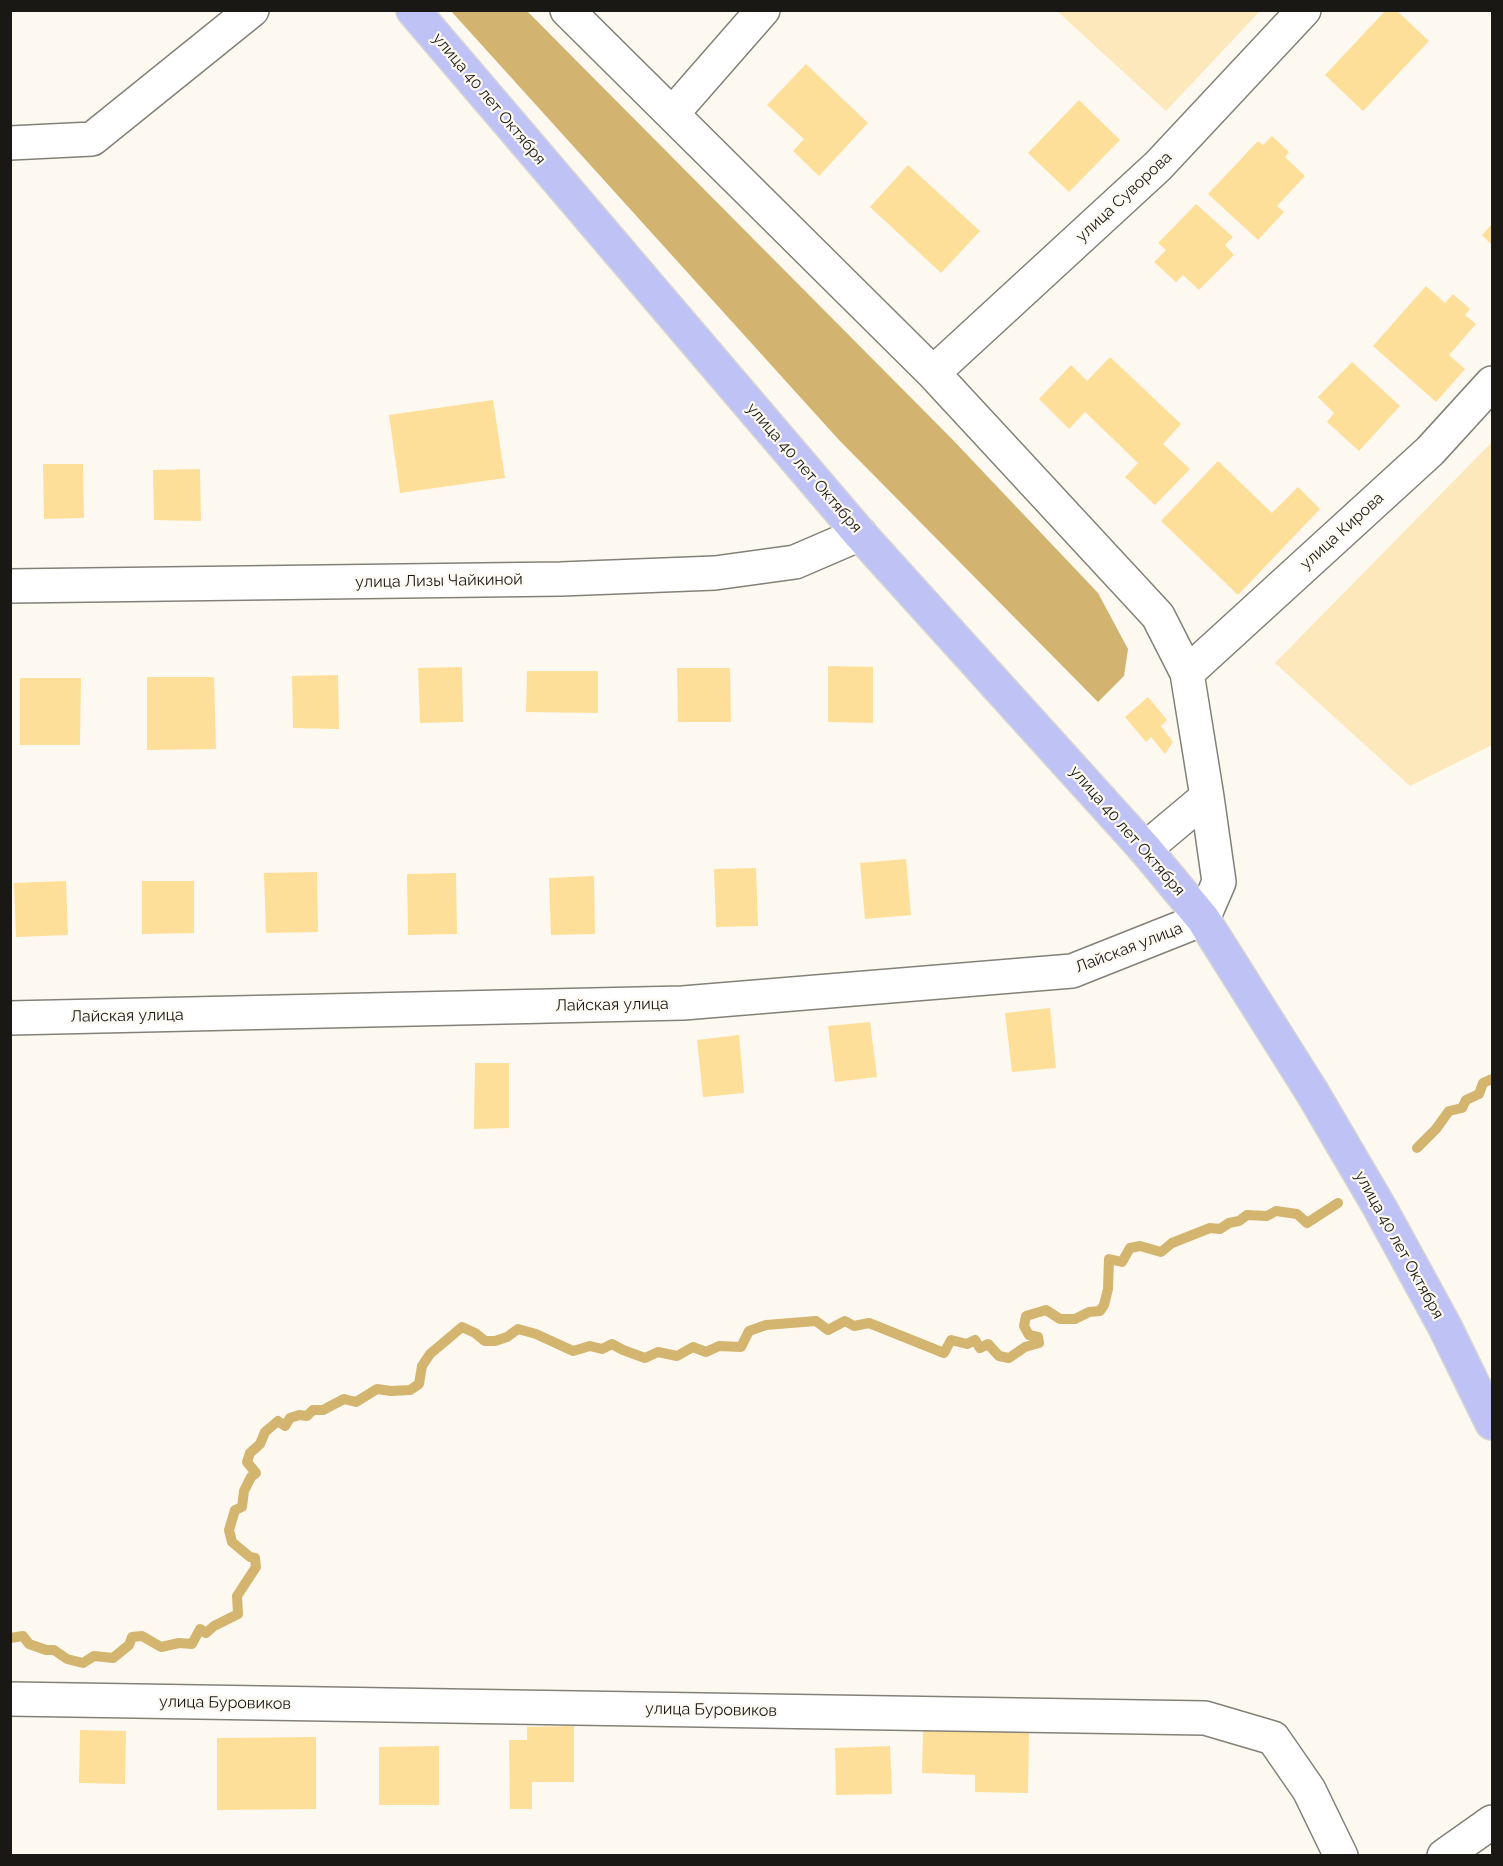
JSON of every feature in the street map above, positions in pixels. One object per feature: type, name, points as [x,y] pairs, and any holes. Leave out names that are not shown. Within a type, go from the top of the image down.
[{"type":"main road","name":"улица 40 лет Октября","points":[[413,10],[860,534],[1145,849],[1203,918],[1312,1092],[1380,1208],[1445,1327],[1492,1423]]},
{"type":"street","points":[[10,143],[92,139],[252,10]]},
{"type":"street","points":[[567,10],[933,373],[1158,616],[1187,673],[1207,796],[1219,882],[1203,918]]},
{"type":"street","points":[[672,114],[763,10]]},
{"type":"street","name":"улица Суворова","points":[[933,373],[1158,166],[1304,10]]},
{"type":"street","name":"улица Кирова","points":[[1187,673],[1430,451],[1492,383]]},
{"type":"street","name":"улица Лизы Чайкиной","points":[[10,586],[561,579],[715,573],[795,562],[860,534]]},
{"type":"street","points":[[1145,849],[1207,796]]},
{"type":"street","name":"Лайская улица","points":[[10,1018],[683,1003],[1072,971],[1203,918]]},
{"type":"street","name":"улица Буровиков","points":[[10,1699],[1205,1718],[1273,1738],[1309,1790],[1341,1856]]},
{"type":"street","points":[[1444,1856],[1492,1822]]},
{"type":"shaded area","points":[[451,11],[527,11],[952,439],[1098,593],[1128,649],[1124,676],[1098,702],[839,440]]},
{"type":"shaded area","points":[[1057,11],[1260,11],[1166,111]]},
{"type":"shaded area","points":[[1492,442],[1492,745],[1410,786],[1275,663]]},
{"type":"building","points":[[1386,10],[1396,10],[1429,41],[1363,111],[1325,75]]},
{"type":"building","points":[[806,64],[868,123],[819,176],[793,151],[804,139],[767,105]]},
{"type":"building","points":[[1079,100],[1120,140],[1069,192],[1028,153]]},
{"type":"building","points":[[1272,136],[1289,152],[1285,157],[1305,176],[1277,206],[1284,212],[1258,240],[1208,194],[1258,141],[1263,145]]},
{"type":"building","points":[[908,165],[980,231],[941,273],[870,207]]},
{"type":"building","points":[[1196,204],[1233,237],[1225,245],[1234,255],[1199,290],[1183,275],[1176,282],[1154,262],[1166,250],[1158,243]]},
{"type":"building","points":[[1492,224],[1492,245],[1482,235]]},
{"type":"building","points":[[1426,286],[1445,303],[1453,294],[1470,309],[1465,315],[1476,324],[1449,355],[1465,369],[1436,402],[1373,346]]},
{"type":"building","points":[[1110,357],[1181,424],[1163,444],[1190,469],[1155,505],[1125,477],[1138,463],[1085,412],[1069,429],[1039,399],[1071,365],[1087,381]]},
{"type":"building","points":[[1352,362],[1400,406],[1359,451],[1327,422],[1334,413],[1318,397]]},
{"type":"building","points":[[493,400],[505,478],[400,493],[389,415]]},
{"type":"building","points":[[1218,461],[1272,513],[1298,487],[1320,509],[1238,595],[1161,521]]},
{"type":"building","points":[[43,464],[83,464],[84,518],[44,519]]},
{"type":"building","points":[[200,469],[201,521],[154,520],[153,470]]},
{"type":"building","points":[[828,666],[873,667],[873,723],[828,722]]},
{"type":"building","points":[[462,667],[463,722],[420,723],[418,668]]},
{"type":"building","points":[[677,668],[730,668],[731,722],[678,722]]},
{"type":"building","points":[[527,671],[598,671],[598,713],[526,712]]},
{"type":"building","points":[[338,675],[339,729],[293,728],[292,676]]},
{"type":"building","points":[[147,677],[214,677],[216,749],[147,750]]},
{"type":"building","points":[[20,678],[81,678],[80,745],[20,745]]},
{"type":"building","points":[[1148,697],[1167,720],[1161,726],[1173,742],[1165,754],[1151,737],[1146,742],[1125,717]]},
{"type":"building","points":[[906,859],[911,915],[865,919],[860,863]]},
{"type":"building","points":[[756,868],[758,926],[716,927],[714,869]]},
{"type":"building","points":[[317,872],[318,932],[266,933],[264,873]]},
{"type":"building","points":[[456,873],[457,934],[408,935],[407,874]]},
{"type":"building","points":[[594,876],[595,934],[551,935],[549,878]]},
{"type":"building","points":[[66,881],[68,935],[16,937],[14,883]]},
{"type":"building","points":[[142,881],[194,881],[194,933],[142,934]]},
{"type":"building","points":[[1050,1008],[1056,1068],[1012,1072],[1005,1013]]},
{"type":"building","points":[[870,1022],[877,1077],[835,1082],[828,1026]]},
{"type":"building","points":[[739,1035],[744,1093],[703,1097],[697,1040]]},
{"type":"building","points":[[475,1063],[509,1063],[509,1128],[474,1129]]},
{"type":"building","points":[[574,1726],[574,1782],[532,1782],[532,1809],[510,1809],[509,1740],[527,1740],[527,1727]]},
{"type":"building","points":[[80,1730],[126,1731],[125,1784],[79,1783]]},
{"type":"building","points":[[923,1730],[1029,1732],[1028,1793],[975,1792],[975,1775],[922,1773]]},
{"type":"building","points":[[316,1737],[316,1809],[217,1810],[217,1738]]},
{"type":"building","points":[[439,1746],[439,1805],[379,1805],[379,1747]]},
{"type":"building","points":[[890,1746],[892,1794],[836,1795],[835,1748]]},
{"type":"waterway","points":[[1417,1148],[1436,1129],[1449,1111],[1462,1108],[1466,1100],[1479,1094],[1483,1083],[1492,1079]]},
{"type":"waterway","points":[[10,1638],[23,1636],[29,1644],[46,1650],[54,1650],[67,1659],[83,1663],[94,1656],[113,1658],[129,1645],[132,1637],[142,1636],[161,1647],[179,1643],[192,1644],[200,1629],[206,1633],[214,1626],[238,1614],[237,1596],[256,1567],[255,1558],[250,1557],[232,1542],[229,1530],[235,1510],[242,1507],[244,1491],[251,1477],[256,1473],[247,1462],[250,1453],[260,1444],[265,1432],[278,1421],[285,1426],[290,1418],[299,1415],[307,1416],[313,1410],[323,1410],[344,1399],[356,1402],[377,1389],[410,1390],[419,1384],[422,1366],[430,1354],[462,1327],[485,1341],[507,1337],[518,1329],[536,1334],[573,1351],[590,1346],[602,1349],[612,1344],[645,1358],[658,1352],[677,1356],[693,1347],[706,1352],[719,1346],[741,1347],[749,1331],[766,1325],[816,1321],[828,1330],[845,1321],[854,1326],[869,1323],[944,1353],[951,1340],[967,1344],[975,1340],[980,1348],[988,1344],[999,1356],[1009,1358],[1025,1347],[1039,1343],[1038,1337],[1029,1335],[1024,1326],[1026,1316],[1046,1310],[1060,1319],[1075,1319],[1089,1312],[1100,1311],[1108,1289],[1109,1259],[1122,1262],[1130,1248],[1140,1246],[1161,1252],[1172,1243],[1210,1228],[1220,1229],[1247,1215],[1267,1216],[1276,1211],[1297,1214],[1307,1223],[1338,1203]]}]
